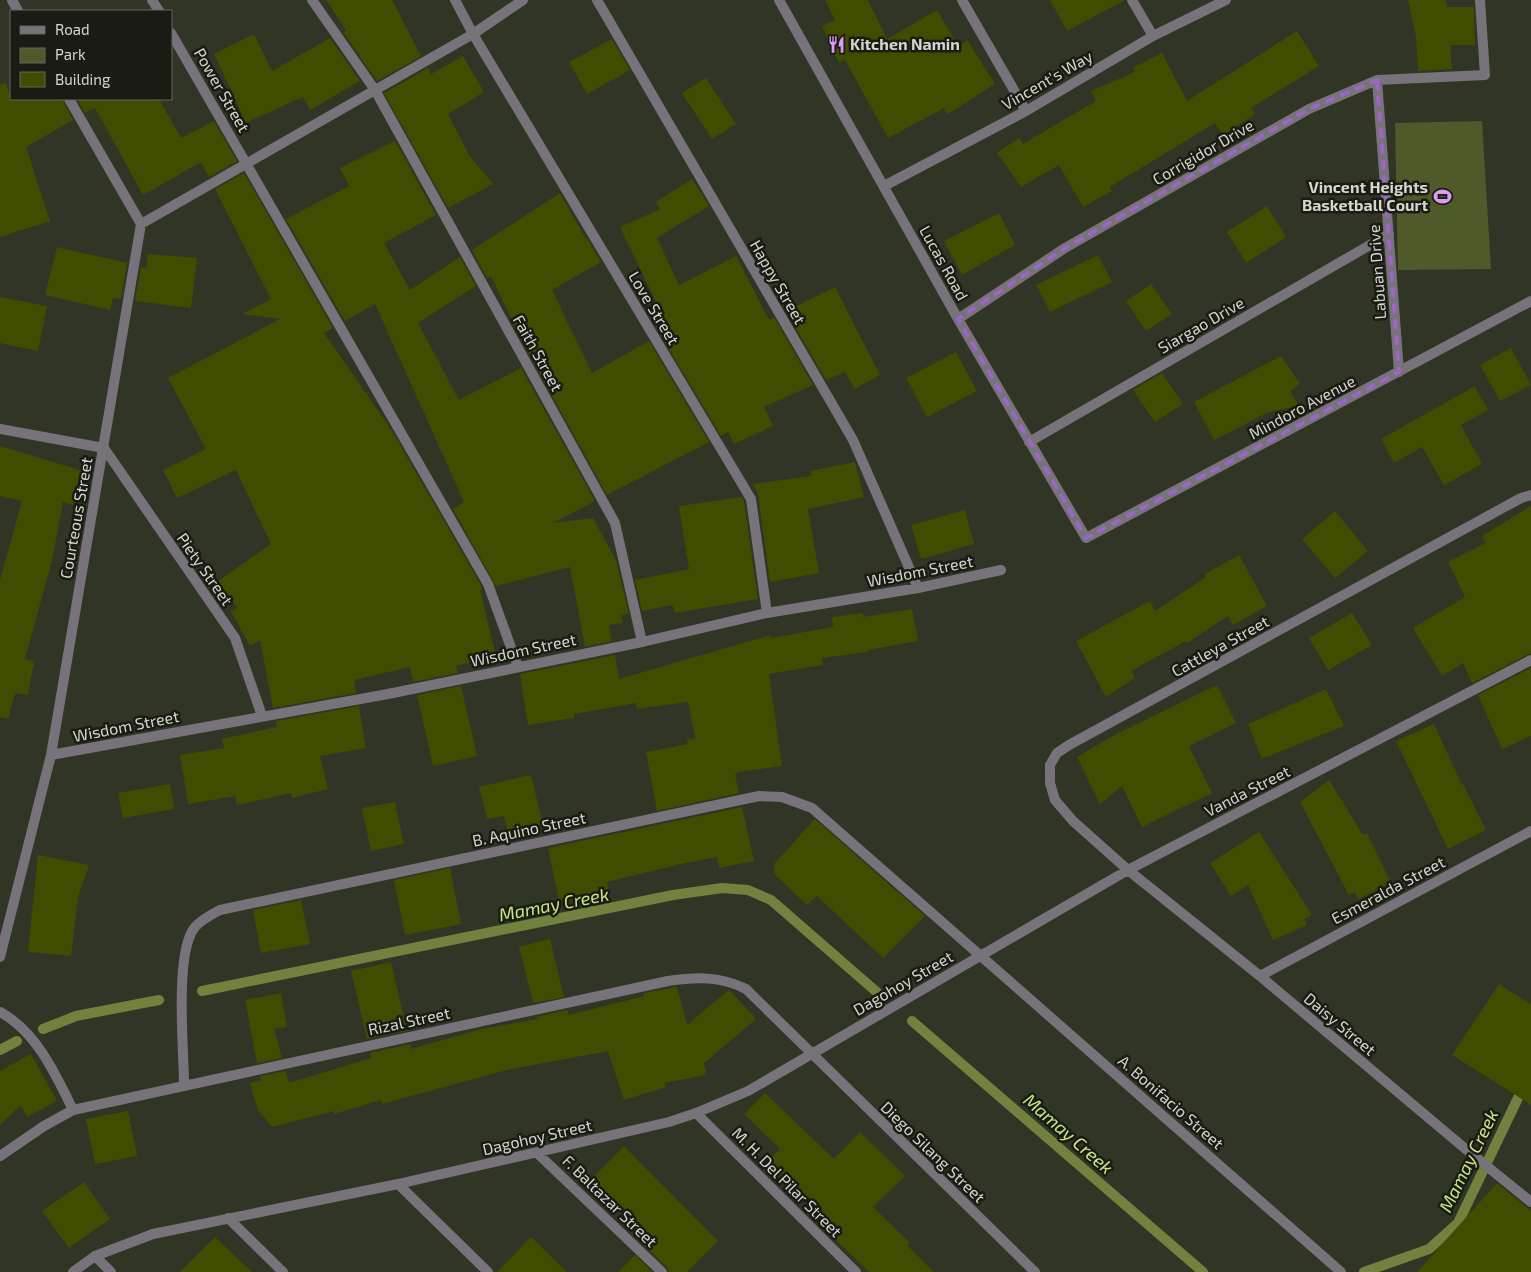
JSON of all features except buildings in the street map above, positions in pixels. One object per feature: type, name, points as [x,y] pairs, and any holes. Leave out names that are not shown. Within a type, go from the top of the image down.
[{"type":"street","name":"Faith Street","points":[[312,0],[375,90],[615,523],[642,642]]},
{"type":"street","name":"Love Street","points":[[455,0],[473,34],[751,499],[767,612]]},
{"type":"street","points":[[70,100],[141,224],[473,34],[523,0]]},
{"type":"street","name":"Happy Street","points":[[597,0],[852,440],[918,588]]},
{"type":"street","name":"Lucas Road","points":[[779,0],[958,319],[1086,538]]},
{"type":"street","points":[[962,0],[1026,111]]},
{"type":"street","points":[[1132,0],[1153,36]]},
{"type":"street","name":"Vincent's Way","points":[[884,186],[1026,111],[1153,36],[1226,0]]},
{"type":"street","name":"Corrigidor Drive","points":[[958,319],[1082,238],[1309,109],[1377,80],[1485,75],[1480,0]]},
{"type":"street","name":"Power Street","points":[[172,35],[247,162]]},
{"type":"street","name":"Labuan Drive","points":[[1377,80],[1399,372]]},
{"type":"street","points":[[247,162],[488,584],[518,666]]},
{"type":"street","name":"Courteous Street","points":[[0,957],[51,755],[141,224]]},
{"type":"street","name":"Siargao Drive","points":[[1029,442],[1389,234]]},
{"type":"street","name":"Mindoro Avenue","points":[[1086,538],[1531,301]]},
{"type":"street","points":[[0,429],[104,448]]},
{"type":"street","name":"Piety Street","points":[[104,448],[235,638],[262,716]]},
{"type":"street","name":"Cattleya Street","points":[[1128,870],[1073,821],[1055,800],[1050,783],[1050,765],[1056,753],[1512,503],[1531,495]]},
{"type":"street","name":"Wisdom Street","points":[[51,755],[388,694],[642,642],[767,612],[918,588],[1001,570]]},
{"type":"street","name":"Vanda Street","points":[[981,955],[1128,870],[1531,660]]},
{"type":"street","name":"B. Aquino Street","points":[[184,1085],[183,983],[185,950],[194,929],[206,917],[220,910],[759,796],[782,797],[812,808],[981,955]]},
{"type":"street","name":"Esmeralda Street","points":[[1260,976],[1531,831]]},
{"type":"street","name":"Daisy Street","points":[[1128,870],[1260,976],[1531,1202]]},
{"type":"street","name":"Dagohoy Street","points":[[73,1272],[94,1256],[153,1234],[398,1184],[696,1113],[748,1091],[981,955]]},
{"type":"street","name":"A. Bonifacio Street","points":[[981,955],[1342,1272]]},
{"type":"street","name":"Rizal Street","points":[[0,1156],[44,1126],[73,1110],[692,978],[711,978],[732,982],[746,989],[810,1054]]},
{"type":"street","points":[[0,1012],[15,1021],[28,1034],[49,1065],[73,1110]]},
{"type":"street","name":"Diego Silang Street","points":[[810,1054],[1035,1272]]},
{"type":"street","name":"M. H. Del Pilar Street","points":[[696,1113],[856,1272]]},
{"type":"street","name":"F. Baltazar Street","points":[[537,1152],[662,1272]]},
{"type":"street","points":[[398,1184],[488,1272]]},
{"type":"street","points":[[228,1218],[283,1272]]},
{"type":"street","points":[[94,1256],[111,1272]]},
{"type":"highlighted area","points":[[1377,80],[1399,372],[1086,538],[958,319],[1065,248],[1309,109]]},
{"type":"green space","name":"Vincent Heights Basketball Court","points":[[1482,121],[1491,269],[1398,270],[1395,123]]},
{"type":"waterway","name":"Mamay Creek","points":[[202,991],[673,895],[722,888],[748,890],[771,900],[879,994]]},
{"type":"waterway","name":"Mamay Creek","points":[[43,1029],[76,1016],[159,1000]]},
{"type":"waterway","name":"Mamay Creek","points":[[912,1021],[1203,1272]]},
{"type":"waterway","name":"Mamay Creek","points":[[0,1050],[17,1041]]},
{"type":"waterway","name":"Mamay Creek","points":[[1364,1272],[1429,1249],[1458,1223],[1531,1071]]},
{"type":"place","name":"Kitchen Namin","points":[[836,44]]},
{"type":"place","name":"Vincent Heights Basketball Court","points":[[1442,196]]}]
